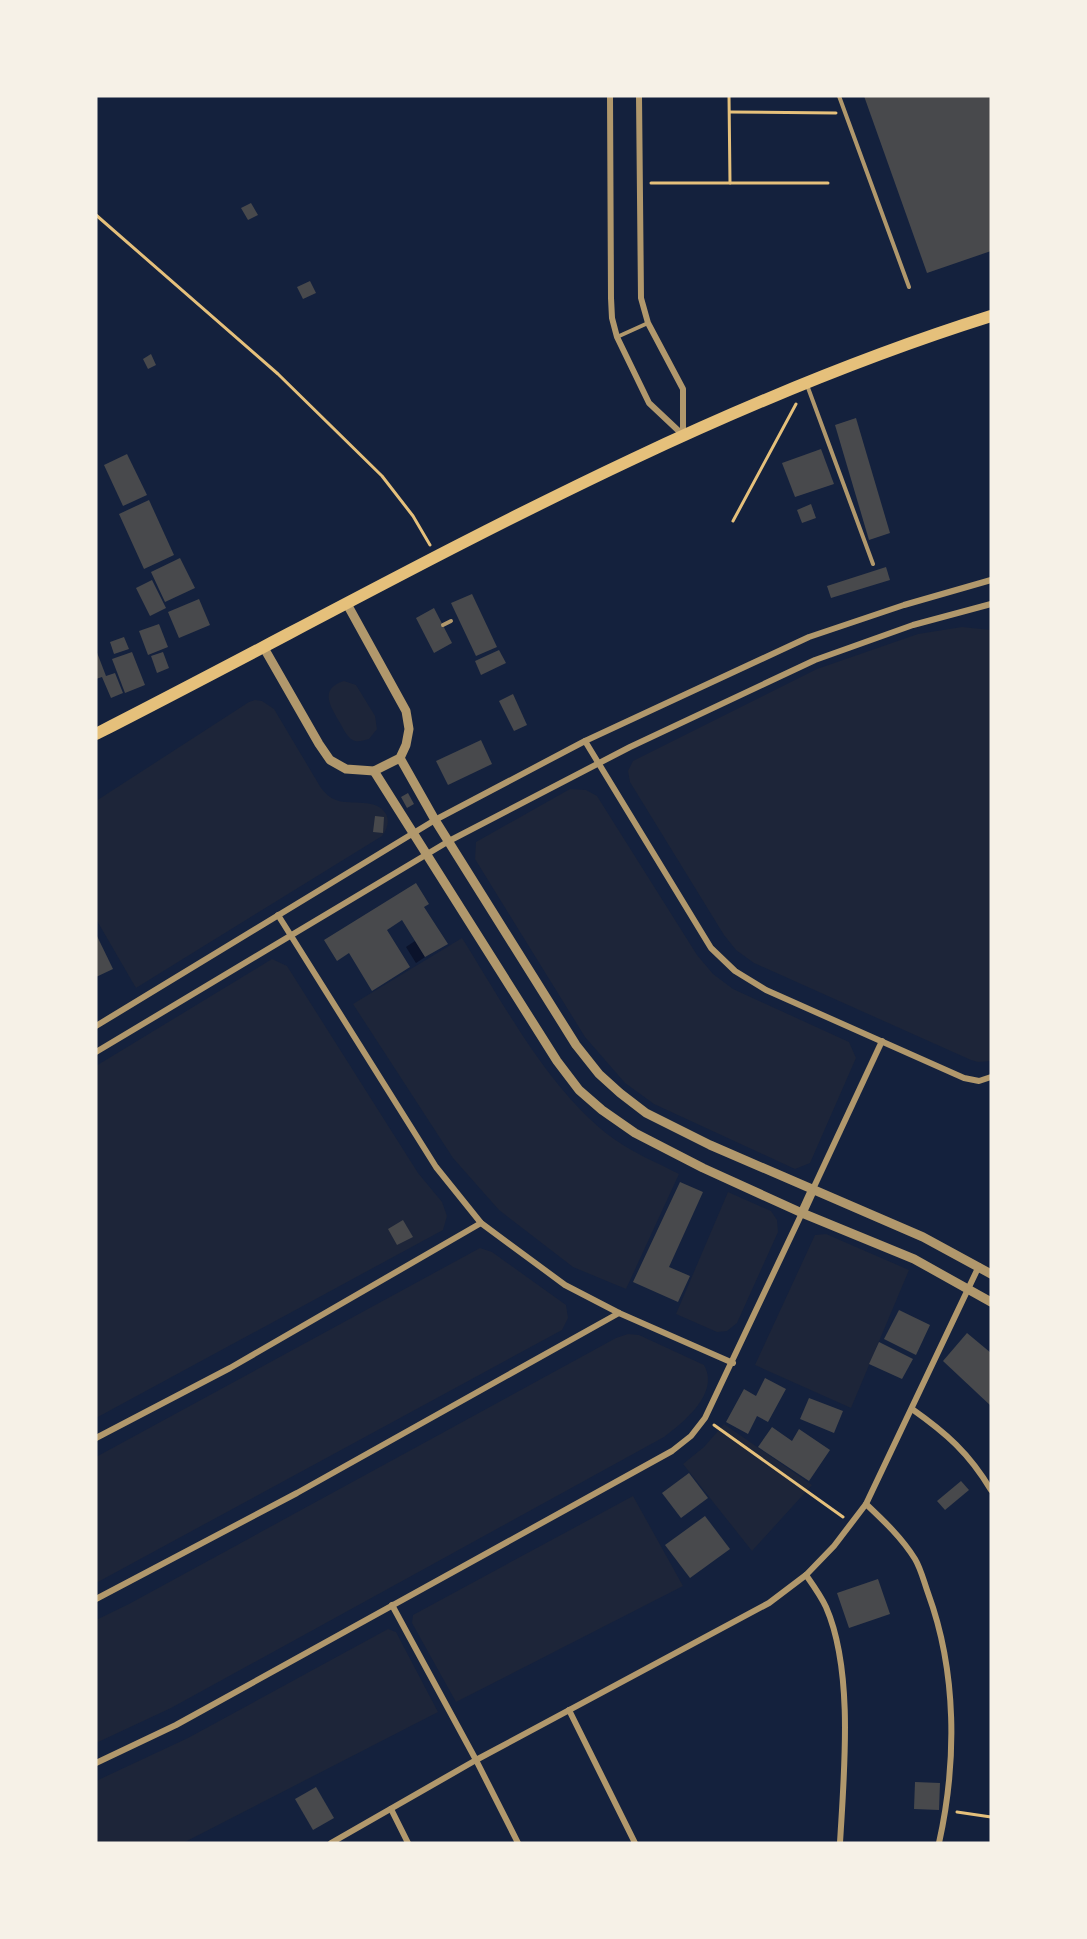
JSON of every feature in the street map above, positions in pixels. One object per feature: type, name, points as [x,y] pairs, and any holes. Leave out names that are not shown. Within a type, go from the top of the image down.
[{"type":"main road","points":[[96,734],[531,508],[683,436],[913,342],[991,316]]},
{"type":"street","points":[[610,96],[610,298],[612,318],[617,337],[649,403],[683,436]]},
{"type":"street","points":[[639,96],[641,298],[648,323],[683,389],[683,436]]},
{"type":"street","points":[[96,1026],[435,820],[585,741],[809,637],[904,605],[991,580]]},
{"type":"street","points":[[264,648],[330,760],[346,769],[374,771],[400,758],[406,745],[409,729],[406,711],[347,604]]},
{"type":"street","points":[[96,1052],[449,841],[598,763],[815,660],[913,625],[991,604]]},
{"type":"street","points":[[585,741],[711,948],[735,971],[766,990],[964,1078],[979,1081],[991,1077]]},
{"type":"street","points":[[400,758],[435,820],[576,1045],[599,1074],[620,1093],[646,1113],[710,1145],[922,1238],[991,1274]]},
{"type":"street","points":[[374,771],[557,1061],[579,1090],[602,1110],[635,1133],[703,1168],[802,1213],[914,1259],[991,1302]]},
{"type":"street","points":[[278,915],[436,1167],[481,1223],[564,1285],[619,1313],[733,1363]]},
{"type":"street","points":[[96,1763],[176,1725],[672,1451],[691,1436],[705,1418],[733,1363],[882,1041]]},
{"type":"street","points":[[96,1438],[230,1368],[481,1223]]},
{"type":"street","points":[[331,1843],[476,1760],[769,1603],[806,1575],[834,1546],[866,1504],[979,1266]]},
{"type":"street","points":[[96,1599],[297,1493],[619,1313]]},
{"type":"street","points":[[912,1409],[948,1435],[980,1471],[991,1490]]},
{"type":"street","points":[[866,1504],[891,1527],[916,1560],[936,1615],[947,1671],[952,1740],[947,1810],[939,1843]]},
{"type":"street","points":[[806,1575],[826,1606],[838,1649],[844,1704],[840,1843]]},
{"type":"street","points":[[392,1605],[518,1843]]},
{"type":"street","points":[[569,1710],[635,1843]]},
{"type":"street","points":[[391,1809],[408,1843]]},
{"type":"lane","points":[[839,96],[909,287]]},
{"type":"lane","points":[[617,337],[648,323]]},
{"type":"lane","points":[[806,384],[873,564]]},
{"type":"lane","points":[[443,625],[451,621]]},
{"type":"path","points":[[729,96],[730,183]]},
{"type":"path","points":[[730,112],[845,113]]},
{"type":"path","points":[[640,183],[828,183]]},
{"type":"path","points":[[96,215],[278,374],[382,476],[413,516],[437,556]]},
{"type":"path","points":[[733,521],[806,384]]},
{"type":"path","points":[[705,1418],[852,1523]]},
{"type":"path","points":[[947,1810],[991,1817]]},
{"type":"shaded area","points":[[962,627],[991,630],[991,1061],[978,1062],[754,963],[736,950],[724,935],[630,782],[628,771],[633,761],[817,669],[918,634]]},
{"type":"shaded area","points":[[344,681],[356,685],[375,716],[377,729],[369,739],[357,741],[351,739],[330,705],[331,689]]},
{"type":"shaded area","points":[[255,700],[262,701],[274,709],[326,793],[342,802],[376,805],[386,814],[387,828],[382,836],[136,988],[96,919],[96,801]]},
{"type":"shaded area","points":[[570,789],[586,790],[597,796],[697,955],[713,974],[733,989],[849,1042],[856,1058],[810,1163],[795,1169],[654,1104],[625,1083],[585,1037],[475,859],[476,842]]},
{"type":"shaded area","points":[[462,938],[530,1046],[569,1098],[591,1120],[621,1144],[679,1174],[626,1289],[573,1267],[499,1210],[453,1158],[353,1004]]},
{"type":"shaded area","points":[[415,941],[425,957],[416,963],[406,947]]},
{"type":"shaded area","points":[[272,959],[287,966],[418,1173],[442,1202],[447,1216],[443,1230],[96,1418],[96,1066]]},
{"type":"shaded area","points":[[728,1192],[771,1211],[777,1220],[778,1232],[737,1323],[727,1331],[717,1332],[676,1314]]},
{"type":"shaded area","points":[[826,1234],[909,1270],[851,1408],[755,1365],[815,1235]]},
{"type":"shaded area","points":[[480,1248],[492,1252],[566,1305],[568,1318],[562,1330],[96,1583],[96,1457]]},
{"type":"shaded area","points":[[628,1334],[639,1335],[704,1365],[708,1376],[704,1396],[697,1406],[664,1437],[171,1708],[96,1743],[96,1620],[616,1338]]},
{"type":"shaded area","points":[[724,1424],[812,1485],[752,1551],[683,1464],[704,1447]]},
{"type":"shaded area","points":[[633,1496],[683,1586],[456,1702],[412,1623],[413,1615]]},
{"type":"shaded area","points":[[388,1629],[396,1632],[438,1712],[183,1843],[96,1843],[96,1781],[188,1738]]},
{"type":"building","points":[[864,96],[991,96],[991,251],[927,273]]},
{"type":"building","points":[[251,203],[258,215],[248,220],[241,208]]},
{"type":"building","points":[[310,281],[316,293],[303,299],[297,287]]},
{"type":"building","points":[[151,354],[156,365],[148,369],[143,359]]},
{"type":"building","points":[[856,418],[890,533],[869,540],[835,425]]},
{"type":"building","points":[[821,449],[834,484],[795,497],[782,463]]},
{"type":"building","points":[[127,454],[147,495],[123,506],[104,465]]},
{"type":"building","points":[[149,500],[174,555],[144,569],[119,514]]},
{"type":"building","points":[[811,504],[816,518],[802,523],[797,510]]},
{"type":"building","points":[[180,558],[195,588],[165,602],[151,572]]},
{"type":"building","points":[[886,567],[890,580],[831,598],[827,586]]},
{"type":"building","points":[[152,580],[166,608],[150,616],[136,588]]},
{"type":"building","points":[[472,594],[497,647],[476,656],[451,603]]},
{"type":"building","points":[[199,599],[210,625],[179,638],[168,612]]},
{"type":"building","points":[[434,608],[452,643],[434,653],[416,618]]},
{"type":"building","points":[[159,624],[168,647],[148,655],[139,631]]},
{"type":"building","points":[[124,637],[129,649],[114,654],[110,642]]},
{"type":"building","points":[[96,650],[106,676],[115,673],[123,693],[111,698],[102,677],[96,679]]},
{"type":"building","points":[[499,650],[506,663],[481,675],[475,661]]},
{"type":"building","points":[[132,652],[145,685],[125,693],[112,659]]},
{"type":"building","points":[[163,652],[169,668],[157,673],[151,656]]},
{"type":"building","points":[[513,694],[527,725],[514,731],[499,701]]},
{"type":"building","points":[[481,740],[492,764],[448,785],[436,761]]},
{"type":"building","points":[[408,793],[414,804],[407,808],[401,797]]},
{"type":"building","points":[[375,816],[384,817],[383,833],[373,832]]},
{"type":"building","points":[[416,883],[429,904],[424,907],[448,944],[425,957],[402,920],[387,930],[410,967],[372,991],[349,953],[337,961],[324,940]]},
{"type":"building","points":[[96,934],[113,969],[96,977]]},
{"type":"building","points":[[680,1182],[703,1192],[669,1267],[690,1276],[678,1302],[633,1282]]},
{"type":"building","points":[[403,1220],[413,1237],[397,1245],[388,1229]]},
{"type":"building","points":[[899,1310],[930,1325],[916,1355],[884,1339]]},
{"type":"building","points":[[967,1333],[991,1353],[991,1406],[943,1361]]},
{"type":"building","points":[[879,1342],[913,1359],[902,1379],[869,1364]]},
{"type":"building","points":[[765,1378],[786,1389],[768,1422],[757,1416],[748,1434],[726,1422],[744,1389],[756,1396]]},
{"type":"building","points":[[809,1398],[843,1411],[834,1433],[800,1419]]},
{"type":"building","points":[[772,1427],[792,1441],[799,1429],[830,1450],[809,1481],[758,1447]]},
{"type":"building","points":[[689,1473],[708,1498],[681,1518],[662,1493]]},
{"type":"building","points":[[961,1481],[969,1490],[945,1510],[937,1501]]},
{"type":"building","points":[[705,1516],[730,1549],[690,1578],[665,1545]]},
{"type":"building","points":[[878,1579],[890,1614],[849,1628],[837,1593]]},
{"type":"building","points":[[915,1782],[940,1783],[939,1810],[914,1809]]},
{"type":"building","points":[[316,1787],[334,1818],[313,1830],[295,1799]]}]
